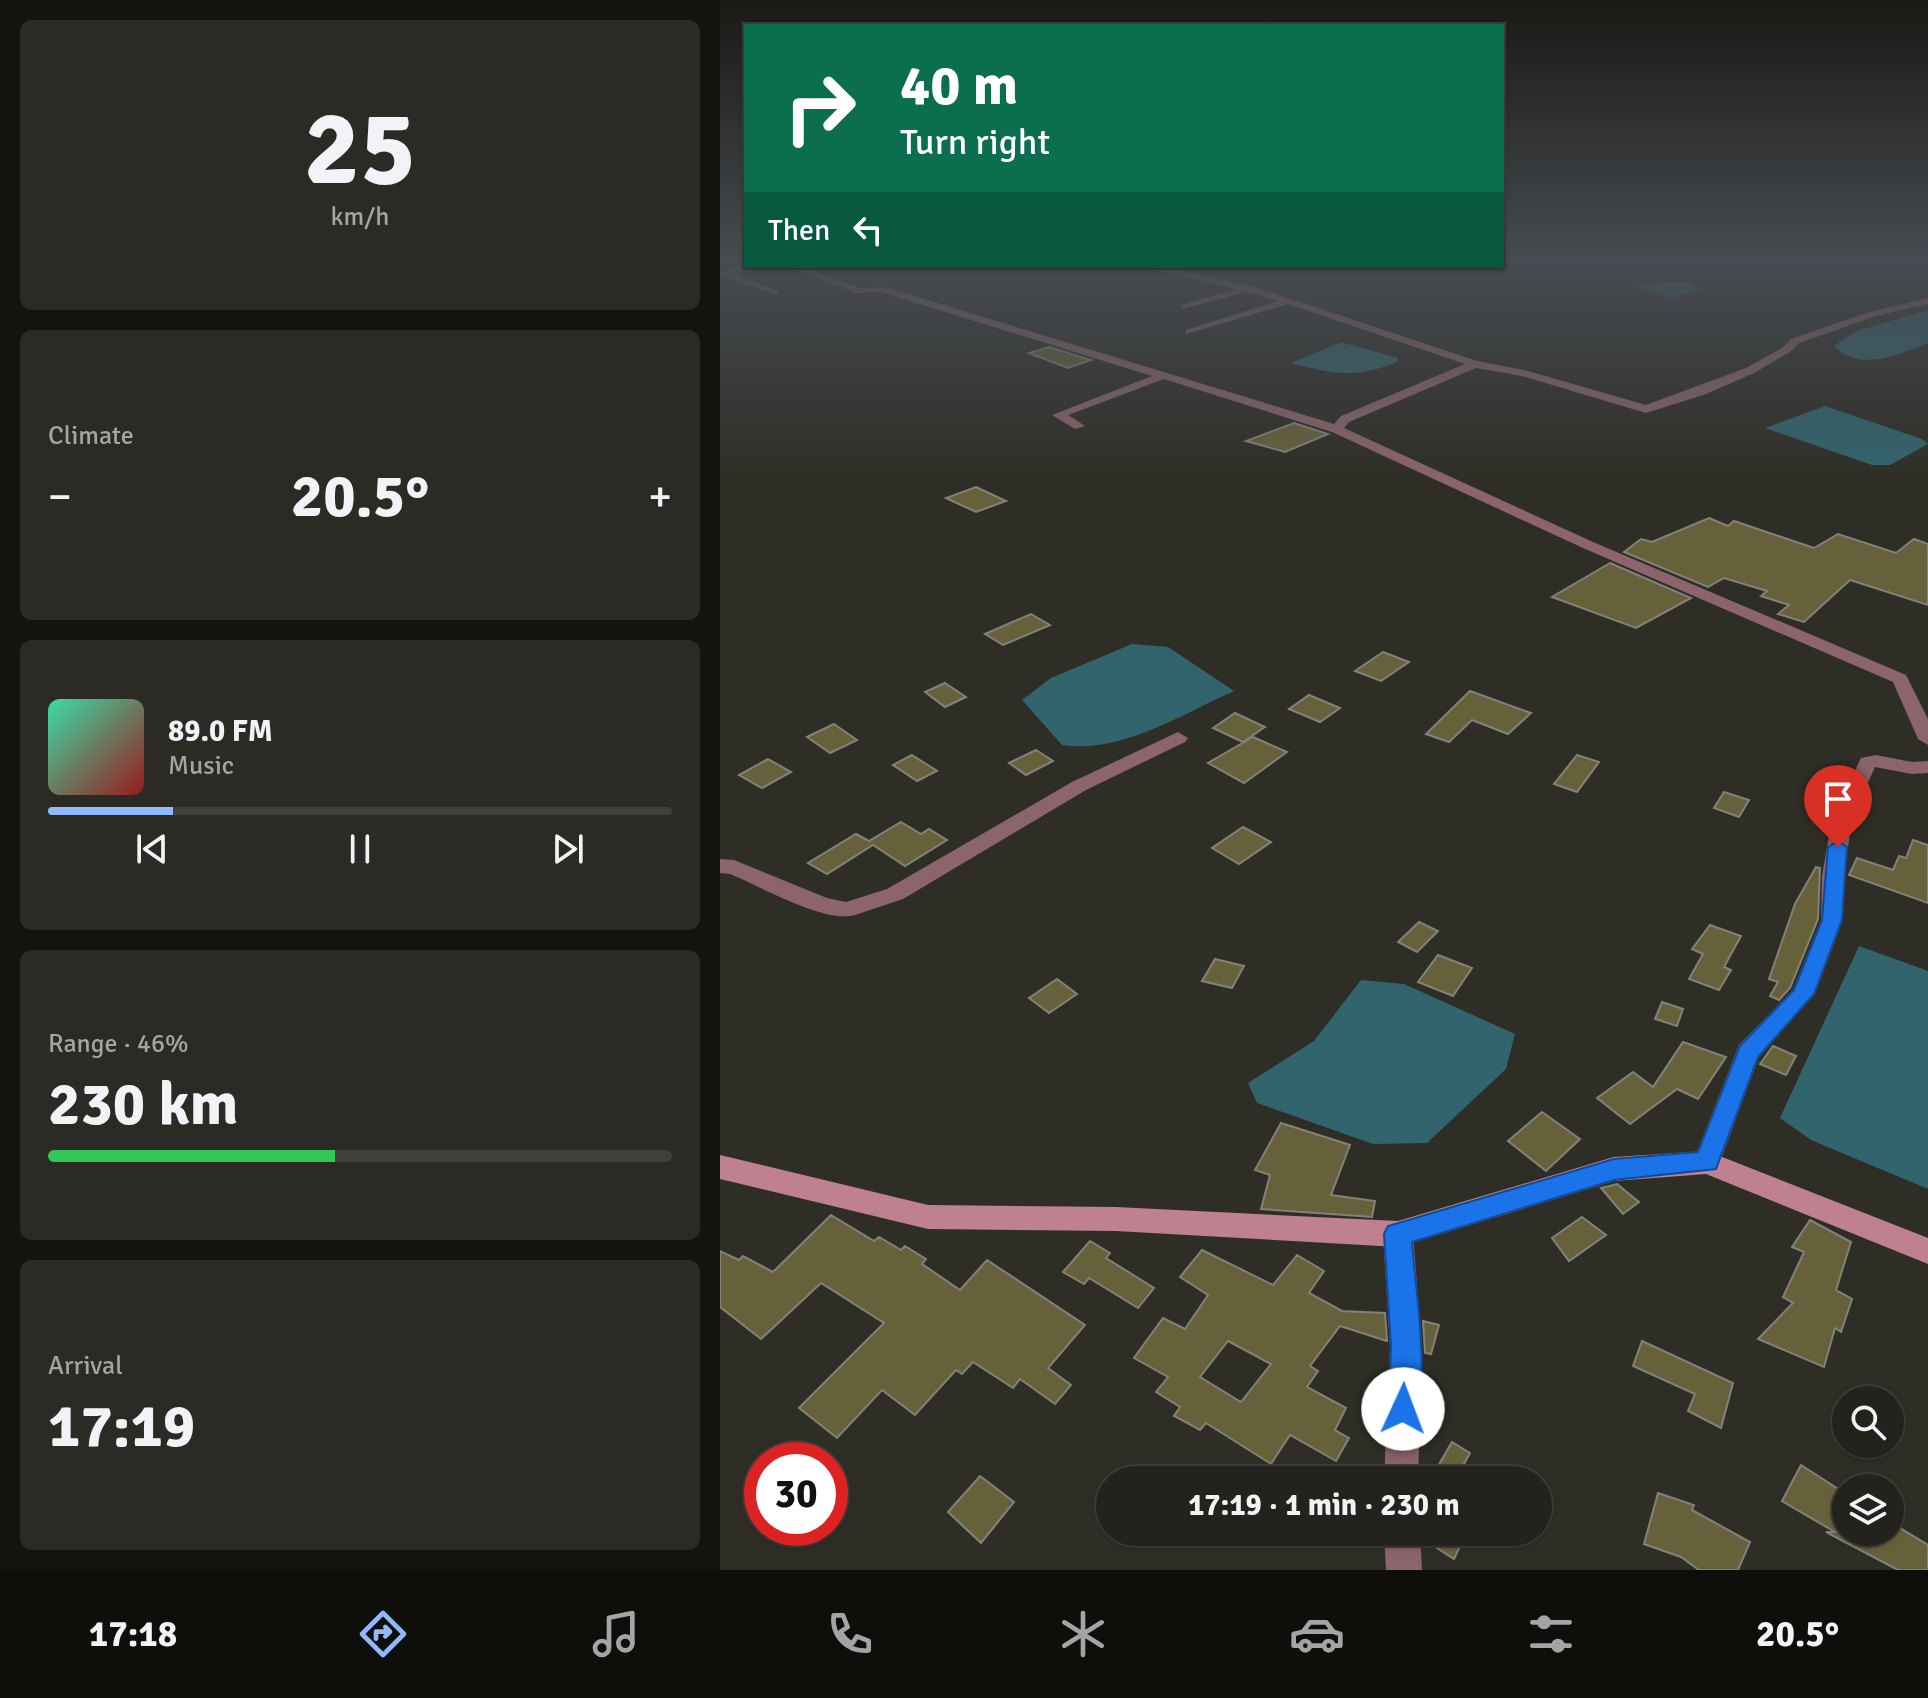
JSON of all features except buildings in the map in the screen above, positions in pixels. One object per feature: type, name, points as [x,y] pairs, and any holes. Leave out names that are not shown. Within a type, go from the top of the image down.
[{"type":"street","points":[[1034,335],[1336,429],[1646,571],[1900,679],[1928,739]]},
{"type":"street","points":[[1392,335],[1475,364],[1524,373],[1646,409],[1664,406],[1764,363],[1789,351],[1795,341],[1812,335]]},
{"type":"street","points":[[1336,429],[1345,419],[1475,364]]},
{"type":"street","points":[[1079,426],[1058,415],[1165,375]]},
{"type":"street","points":[[720,866],[734,867],[821,904],[847,910],[895,894],[1079,786],[1178,738]]},
{"type":"street","points":[[1707,1162],[1748,1052],[1803,994],[1832,920],[1833,876],[1842,819],[1868,762],[1879,760],[1913,771],[1928,767]]},
{"type":"street","points":[[720,1167],[928,1217],[1116,1219],[1398,1234],[1614,1169],[1707,1162],[1928,1251]]},
{"type":"street","points":[[1398,1234],[1406,1347],[1402,1466]]},
{"type":"street","points":[[1403,1546],[1404,1570]]},
{"type":"water","points":[[1849,335],[1928,335],[1928,343],[1880,359],[1856,358],[1834,346]]},
{"type":"water","points":[[1341,342],[1398,358],[1397,362],[1356,373],[1320,370],[1291,363]]},
{"type":"water","points":[[1825,406],[1922,439],[1928,444],[1890,465],[1872,465],[1765,428]]},
{"type":"water","points":[[1132,644],[1168,647],[1234,691],[1150,730],[1106,744],[1084,746],[1062,745],[1022,700],[1051,678]]},
{"type":"water","points":[[1859,946],[1928,971],[1928,1189],[1811,1140],[1780,1118]]},
{"type":"water","points":[[1361,980],[1404,984],[1515,1034],[1506,1069],[1427,1143],[1373,1144],[1257,1103],[1248,1083],[1314,1041]]},
{"type":"route","points":[[1403,1409],[1406,1347],[1398,1234],[1614,1169],[1707,1162],[1748,1052],[1803,994],[1832,920],[1833,876],[1838,847]]}]
